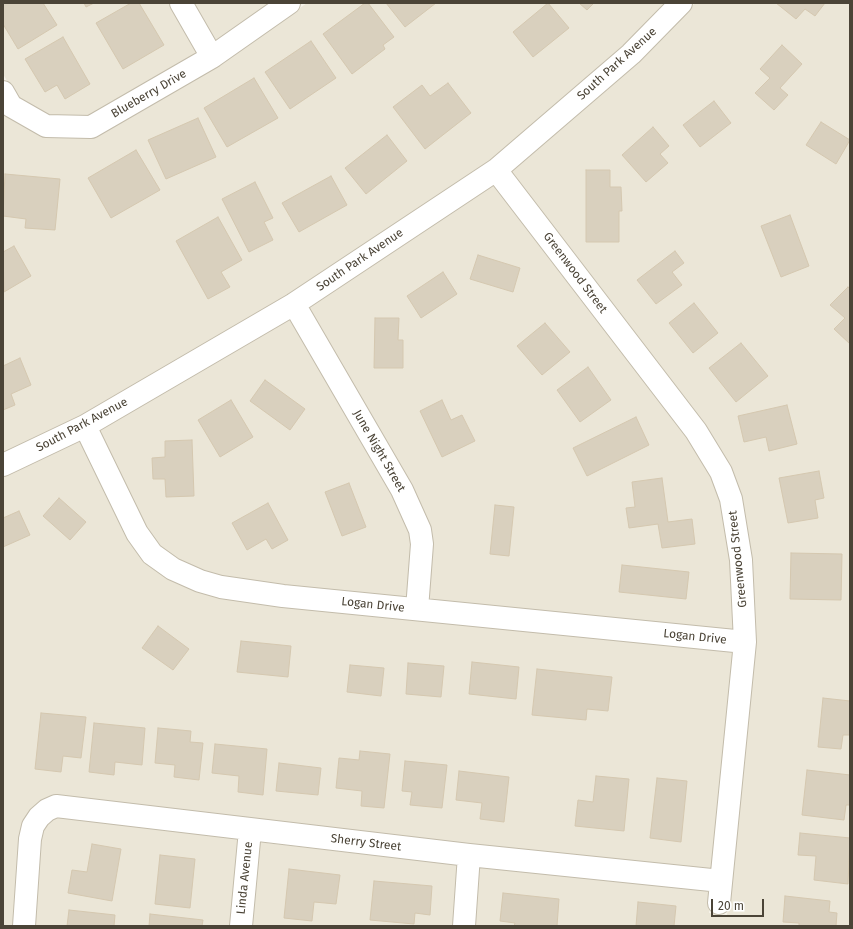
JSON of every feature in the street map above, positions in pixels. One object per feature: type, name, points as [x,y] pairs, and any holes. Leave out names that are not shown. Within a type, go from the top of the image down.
[{"type":"street","points":[[181,3],[212,57]]},
{"type":"street","name":"Blueberry Drive","points":[[3,92],[11,106],[46,126],[91,127],[212,57],[289,3]]},
{"type":"street","name":"South Park Avenue","points":[[3,465],[85,426],[294,304],[496,170],[632,54],[681,3]]},
{"type":"street","name":"Greenwood Street","points":[[496,170],[696,431],[721,472],[731,499],[737,530],[745,642],[719,903]]},
{"type":"street","name":"June Night Street","points":[[294,304],[402,490],[420,530],[422,544],[416,609]]},
{"type":"street","name":"Logan Drive","points":[[85,426],[137,533],[152,554],[173,569],[200,581],[221,587],[283,596],[745,642]]},
{"type":"street","name":"Sherry Street","points":[[24,926],[30,839],[33,826],[39,817],[47,810],[56,806],[469,855],[721,881]]},
{"type":"street","name":"Linda Avenue","points":[[241,926],[250,830]]},
{"type":"street","points":[[464,926],[469,855]]},
{"type":"shaded area","points":[[3,3],[170,3],[199,54],[90,117],[49,116],[17,98],[3,74]]},
{"type":"shaded area","points":[[192,3],[272,3],[215,43]]},
{"type":"shaded area","points":[[307,3],[668,3],[626,46],[490,161],[290,295],[81,417],[3,454],[3,112],[42,135],[209,72]]},
{"type":"shaded area","points":[[695,3],[850,3],[850,926],[473,926],[477,867],[711,890],[709,913],[727,915],[755,633],[740,495],[509,171],[637,62]]},
{"type":"shaded area","points":[[493,183],[689,438],[713,477],[722,503],[728,532],[735,631],[426,600],[431,545],[307,307]]},
{"type":"shaded area","points":[[291,317],[394,495],[411,533],[413,544],[408,598],[285,586],[223,577],[177,560],[158,546],[145,527],[98,430]]},
{"type":"shaded area","points":[[81,439],[167,578],[735,652],[713,869],[44,800],[15,926],[3,926],[3,476]]},
{"type":"shaded area","points":[[57,817],[240,839],[231,926],[33,926],[39,841],[45,824]]},
{"type":"shaded area","points":[[258,842],[459,865],[455,926],[250,926]]},
{"type":"building","points":[[3,3],[43,3],[57,25],[18,49],[3,24]]},
{"type":"building","points":[[84,3],[94,3],[86,7]]},
{"type":"building","points":[[131,3],[139,3],[164,45],[123,69],[96,23]]},
{"type":"building","points":[[365,3],[368,3],[394,37],[383,45],[385,49],[352,74],[323,34]]},
{"type":"building","points":[[386,3],[436,3],[405,27]]},
{"type":"building","points":[[548,3],[569,28],[533,57],[513,32]]},
{"type":"building","points":[[579,3],[594,3],[587,10]]},
{"type":"building","points":[[776,3],[825,3],[815,16],[805,9],[796,19]]},
{"type":"building","points":[[63,37],[90,84],[65,99],[57,85],[45,92],[25,59]]},
{"type":"building","points":[[311,41],[336,78],[290,109],[265,72]]},
{"type":"building","points":[[782,45],[802,64],[780,88],[788,95],[774,110],[755,93],[770,78],[760,69]]},
{"type":"building","points":[[254,78],[278,118],[227,147],[204,108]]},
{"type":"building","points":[[448,83],[471,113],[425,149],[393,107],[422,85],[430,96]]},
{"type":"building","points":[[714,101],[731,123],[700,147],[683,125]]},
{"type":"building","points":[[198,118],[216,157],[166,179],[148,140]]},
{"type":"building","points":[[821,122],[850,140],[836,164],[806,145]]},
{"type":"building","points":[[653,127],[669,146],[660,154],[668,163],[646,182],[622,155]]},
{"type":"building","points":[[387,135],[407,161],[366,194],[345,168]]},
{"type":"building","points":[[136,150],[160,190],[111,218],[88,178]]},
{"type":"building","points":[[586,170],[610,170],[610,187],[621,187],[622,211],[619,211],[619,242],[586,242]]},
{"type":"building","points":[[5,174],[60,179],[55,230],[25,228],[26,219],[3,216]]},
{"type":"building","points":[[331,176],[347,205],[299,232],[282,203]]},
{"type":"building","points":[[255,182],[273,218],[264,222],[273,240],[249,252],[222,199]]},
{"type":"building","points":[[790,215],[809,266],[781,277],[761,226]]},
{"type":"building","points":[[218,217],[242,260],[221,272],[230,287],[208,299],[176,241]]},
{"type":"building","points":[[14,246],[31,276],[4,292],[3,252]]},
{"type":"building","points":[[675,251],[684,263],[672,272],[682,285],[656,304],[637,280]]},
{"type":"building","points":[[478,255],[520,268],[513,292],[470,279]]},
{"type":"building","points":[[443,272],[457,294],[421,318],[407,296]]},
{"type":"building","points":[[848,287],[850,289],[850,344],[834,329],[845,318],[830,305]]},
{"type":"building","points":[[694,303],[718,333],[693,353],[669,323]]},
{"type":"building","points":[[375,318],[399,318],[398,340],[403,340],[403,368],[374,368]]},
{"type":"building","points":[[545,323],[570,352],[542,375],[517,346]]},
{"type":"building","points":[[741,343],[768,376],[736,402],[709,368]]},
{"type":"building","points":[[20,358],[31,385],[11,394],[15,405],[3,410],[3,366]]},
{"type":"building","points":[[588,367],[611,400],[580,422],[557,390]]},
{"type":"building","points":[[265,380],[305,409],[290,430],[250,401]]},
{"type":"building","points":[[231,400],[253,437],[220,457],[198,420]]},
{"type":"building","points":[[442,400],[451,420],[462,415],[475,441],[442,457],[420,411]]},
{"type":"building","points":[[787,405],[797,444],[769,451],[766,437],[744,442],[738,416]]},
{"type":"building","points":[[636,417],[649,445],[587,476],[573,448]]},
{"type":"building","points":[[192,440],[194,496],[166,497],[165,479],[153,479],[152,458],[165,457],[165,441]]},
{"type":"building","points":[[819,471],[824,498],[815,500],[818,518],[788,523],[779,478]]},
{"type":"building","points":[[662,478],[668,522],[692,519],[695,544],[662,548],[658,524],[629,528],[626,508],[635,507],[632,482]]},
{"type":"building","points":[[349,483],[366,527],[342,536],[325,492]]},
{"type":"building","points":[[59,498],[86,522],[70,540],[43,516]]},
{"type":"building","points":[[268,503],[288,540],[272,549],[266,539],[247,550],[232,523]]},
{"type":"building","points":[[495,505],[514,507],[509,556],[490,554]]},
{"type":"building","points":[[19,511],[30,535],[3,547],[3,518]]},
{"type":"building","points":[[791,553],[842,554],[841,600],[790,599]]},
{"type":"building","points":[[622,565],[689,572],[686,599],[619,592]]},
{"type":"building","points":[[158,626],[189,649],[173,670],[142,648]]},
{"type":"building","points":[[241,641],[291,646],[288,677],[237,672]]},
{"type":"building","points":[[472,662],[519,667],[516,699],[469,694]]},
{"type":"building","points":[[408,663],[444,666],[441,697],[406,694]]},
{"type":"building","points":[[350,665],[384,668],[381,696],[347,692]]},
{"type":"building","points":[[537,669],[612,677],[608,711],[587,709],[586,720],[532,715]]},
{"type":"building","points":[[823,698],[850,701],[850,735],[843,735],[841,749],[818,747]]},
{"type":"building","points":[[41,713],[86,717],[81,758],[63,756],[61,772],[35,769]]},
{"type":"building","points":[[94,723],[145,728],[142,765],[115,762],[114,775],[89,772]]},
{"type":"building","points":[[158,728],[191,731],[190,742],[203,743],[199,780],[174,777],[175,765],[155,763]]},
{"type":"building","points":[[215,744],[267,749],[263,795],[238,792],[239,776],[212,773]]},
{"type":"building","points":[[360,751],[390,754],[384,808],[361,806],[362,791],[336,788],[339,758],[359,760]]},
{"type":"building","points":[[405,761],[447,765],[442,808],[410,805],[412,792],[402,791]]},
{"type":"building","points":[[279,763],[321,768],[318,795],[276,791]]},
{"type":"building","points":[[807,770],[850,775],[850,805],[846,805],[844,820],[802,815]]},
{"type":"building","points":[[459,771],[509,777],[504,822],[480,819],[482,803],[456,800]]},
{"type":"building","points":[[596,776],[629,779],[624,831],[575,826],[578,800],[593,802]]},
{"type":"building","points":[[657,778],[687,781],[681,842],[650,838]]},
{"type":"building","points":[[800,833],[850,838],[848,884],[814,880],[816,856],[798,855]]},
{"type":"building","points":[[92,844],[121,849],[112,901],[68,893],[72,870],[87,872]]},
{"type":"building","points":[[160,855],[195,859],[190,908],[155,904]]},
{"type":"building","points":[[289,869],[340,875],[336,904],[314,902],[312,921],[284,918]]},
{"type":"building","points":[[374,881],[432,886],[430,915],[415,913],[414,924],[370,920]]},
{"type":"building","points":[[503,893],[559,899],[557,926],[514,926],[515,923],[500,921]]},
{"type":"building","points":[[785,896],[830,901],[829,912],[837,913],[836,926],[799,926],[799,923],[783,922]]},
{"type":"building","points":[[638,902],[676,906],[674,926],[636,926]]},
{"type":"building","points":[[69,910],[115,915],[114,926],[67,926]]},
{"type":"building","points":[[150,914],[203,920],[202,926],[149,926]]}]
